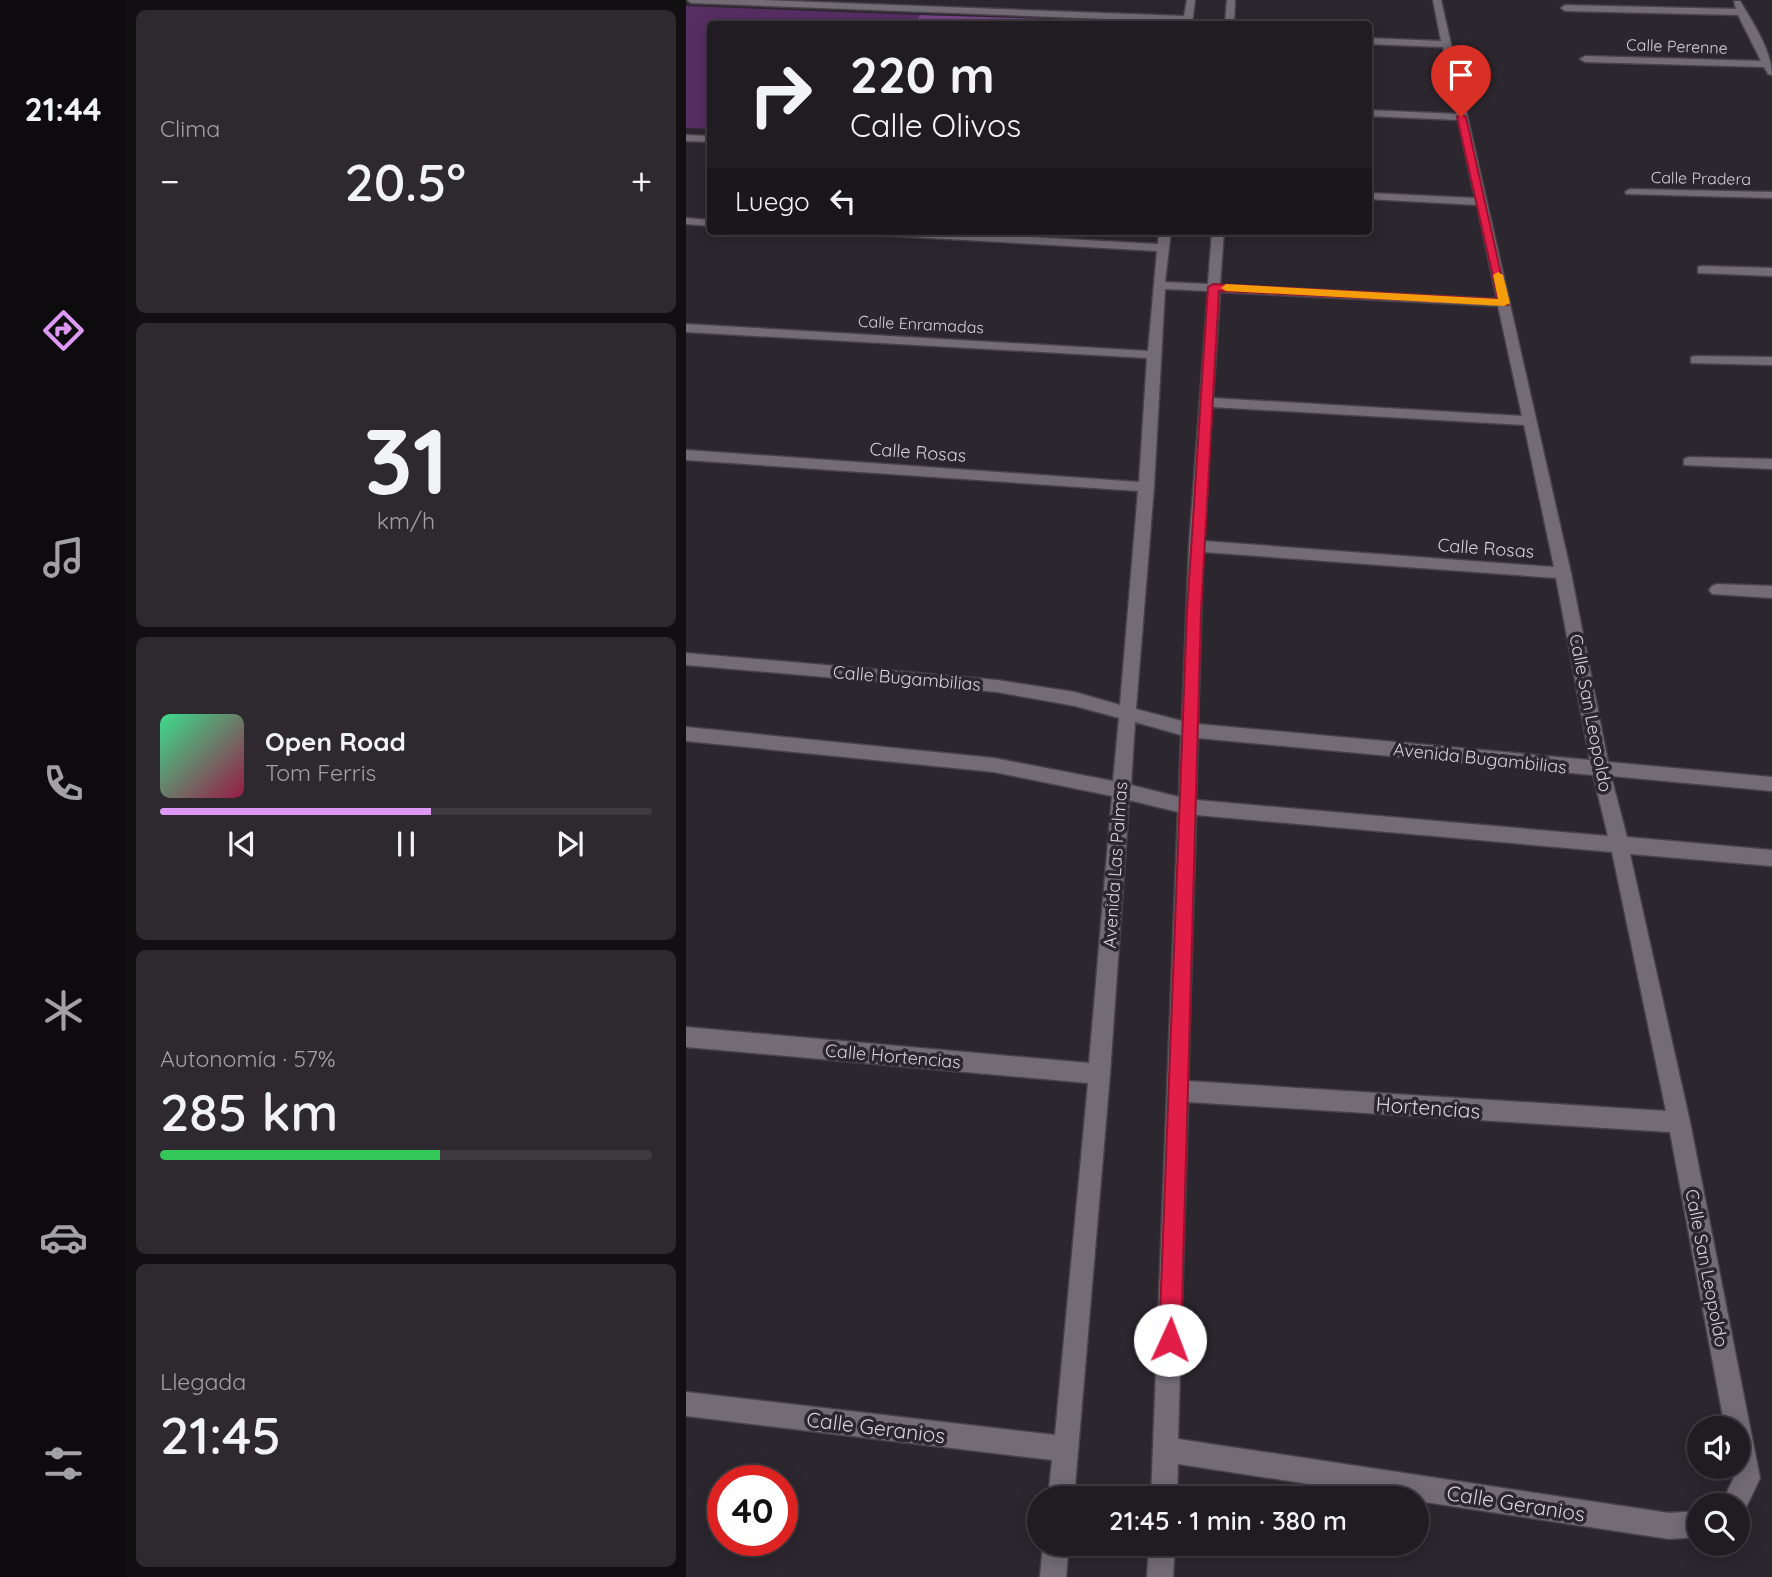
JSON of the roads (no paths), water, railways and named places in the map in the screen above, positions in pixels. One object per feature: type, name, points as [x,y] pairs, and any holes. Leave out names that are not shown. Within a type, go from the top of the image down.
[{"type":"street","points":[[691,0],[1166,21]]},
{"type":"street","points":[[1189,21],[1191,0]]},
{"type":"street","points":[[1230,21],[1231,0]]},
{"type":"street","name":"Calle San Leopoldo","points":[[1437,0],[1563,573],[1601,770],[1679,1122],[1736,1416]]},
{"type":"street","points":[[1736,0],[1772,75]]},
{"type":"street","points":[[1564,8],[1742,12]]},
{"type":"street","points":[[1372,41],[1446,44]]},
{"type":"street","name":"Calle Perenne","points":[[1585,59],[1768,64]]},
{"type":"street","points":[[1372,113],[1461,117]]},
{"type":"street","points":[[686,138],[707,139]]},
{"type":"street","name":"Calle Pradera","points":[[1630,192],[1772,195]]},
{"type":"street","points":[[1372,196],[1482,202]]},
{"type":"street","points":[[686,221],[707,223]]},
{"type":"street","points":[[930,235],[1163,248]]},
{"type":"street","name":"Avenida Las Palmas","points":[[1062,1486],[1100,1074],[1126,712],[1147,487],[1165,235]]},
{"type":"street","points":[[1164,1486],[1196,546],[1218,235]]},
{"type":"street","points":[[1702,270],[1772,272]]},
{"type":"street","points":[[1161,285],[1504,303]]},
{"type":"street","name":"Calle Enramadas","points":[[686,328],[1155,355]]},
{"type":"street","points":[[1696,360],[1772,361]]},
{"type":"street","points":[[1207,402],[1528,421]]},
{"type":"street","name":"Calle Rosas","points":[[686,455],[1147,487]]},
{"type":"street","points":[[1689,461],[1772,464]]},
{"type":"street","name":"Calle Rosas","points":[[1196,546],[1563,573]]},
{"type":"street","points":[[1717,590],[1772,592]]},
{"type":"street","name":"Calle Bugambilias","points":[[686,659],[997,686],[1076,699],[1189,730]]},
{"type":"street","name":"Avenida Bugambilias","points":[[1189,730],[1772,784]]},
{"type":"street","points":[[686,734],[994,765],[1073,779],[1189,807],[1772,858]]},
{"type":"street","name":"Calle Hortencias","points":[[686,1037],[1100,1074]]},
{"type":"street","name":"Hortencias","points":[[1178,1091],[1679,1122]]},
{"type":"street","name":"Calle Geranios","points":[[686,1404],[1066,1449]]},
{"type":"street","name":"Calle Geranios","points":[[1166,1450],[1669,1526],[1687,1525]]},
{"type":"street","points":[[1053,1577],[1055,1556]]},
{"type":"street","points":[[1160,1577],[1161,1556]]}]
